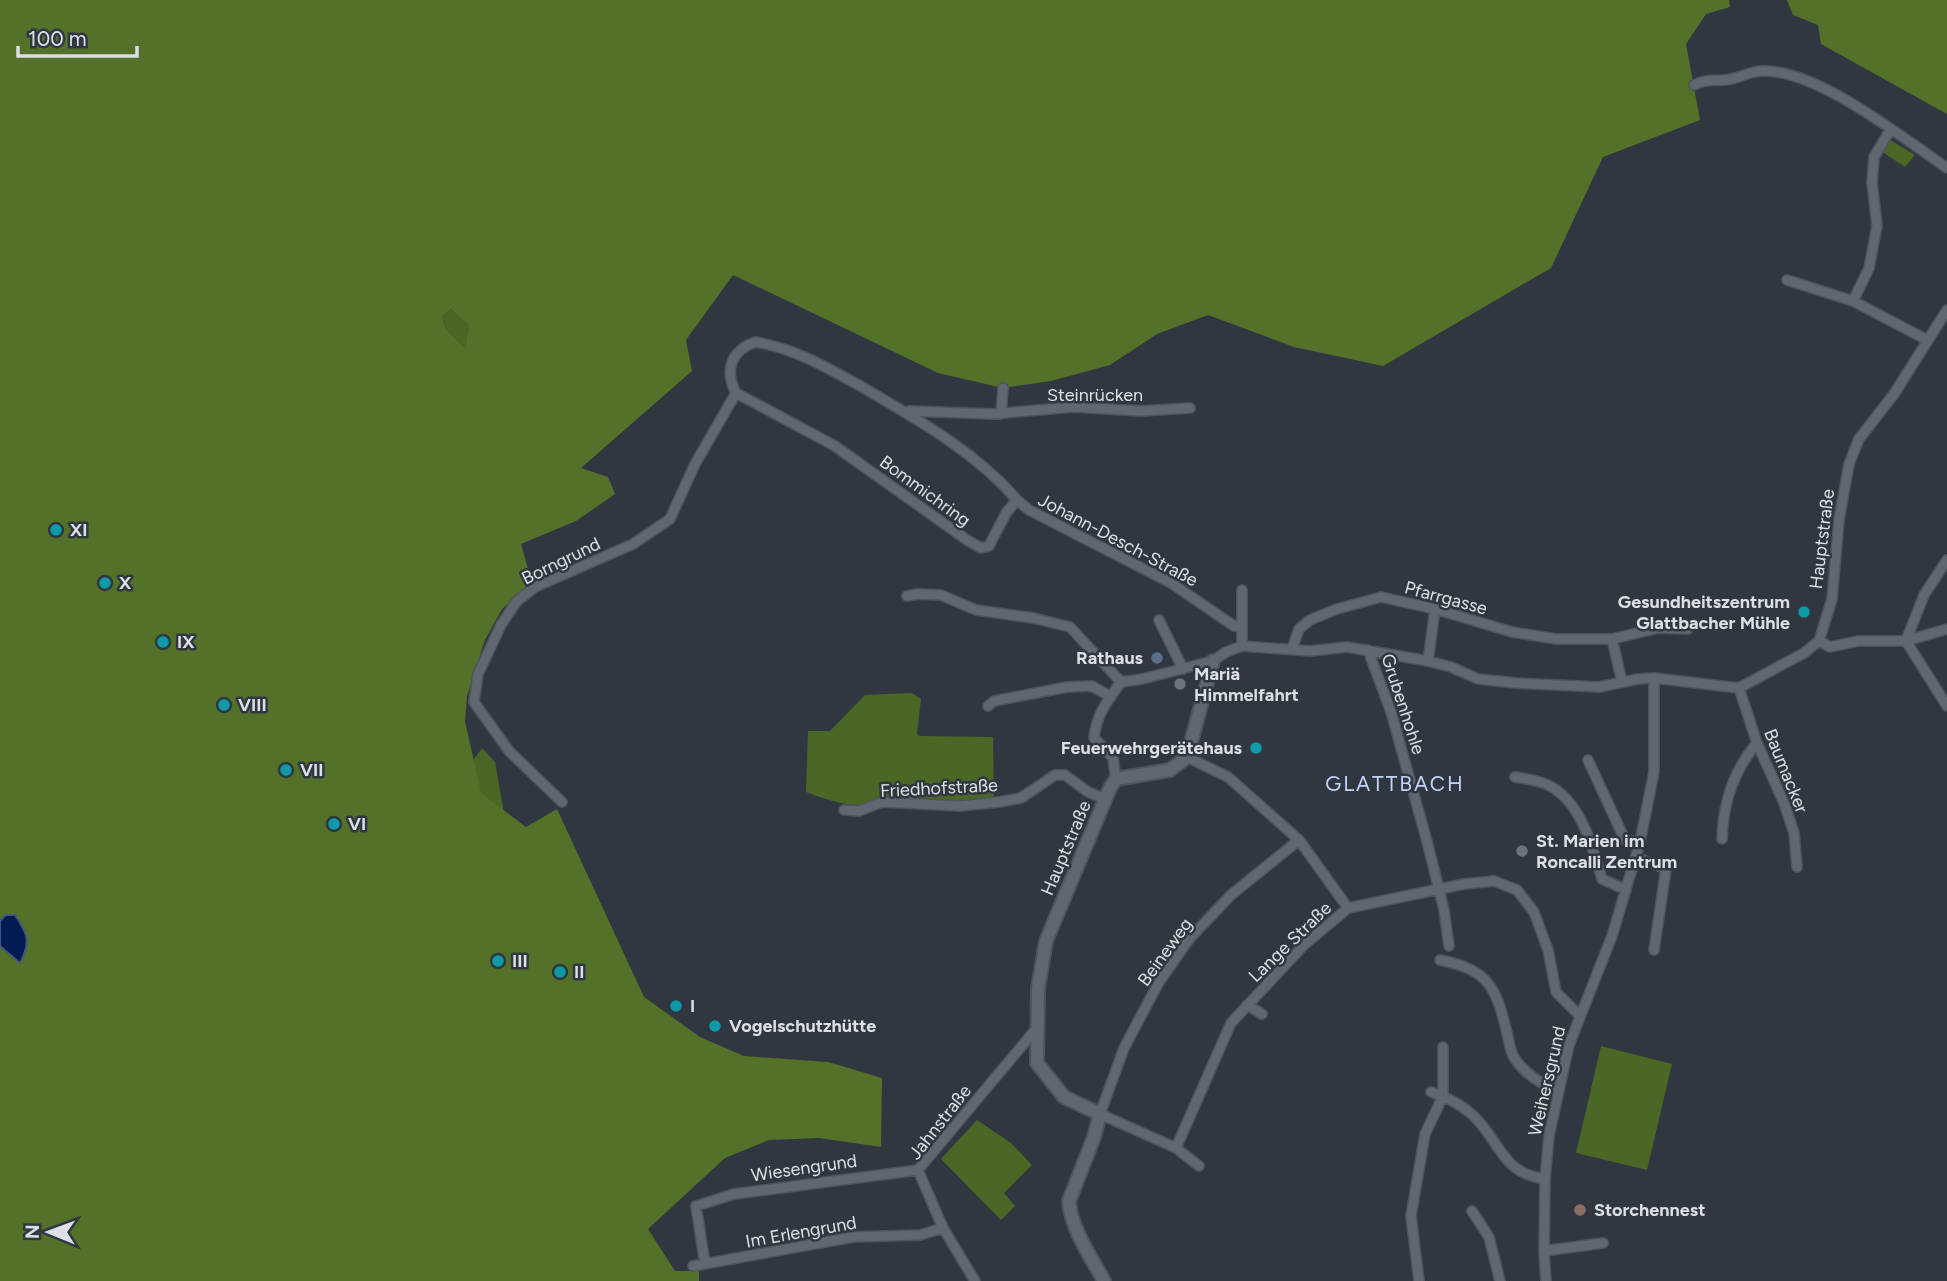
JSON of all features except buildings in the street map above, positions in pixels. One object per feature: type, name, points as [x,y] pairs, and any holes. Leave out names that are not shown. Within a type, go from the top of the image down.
[{"type":"street","points":[[1694,85],[1706,79],[1726,80],[1760,71],[1784,73],[1849,100],[1947,168]]},
{"type":"street","points":[[1853,301],[1869,268],[1877,226],[1872,183],[1874,157],[1890,130]]},
{"type":"street","points":[[1787,280],[1853,301],[1927,340]]},
{"type":"street","name":"Hauptstraße","points":[[1819,641],[1832,599],[1839,520],[1849,464],[1859,439],[1894,394],[1947,310]]},
{"type":"street","points":[[736,393],[729,375],[735,353],[755,342],[778,346],[831,369],[907,411],[984,468],[1017,500]]},
{"type":"street","points":[[1001,414],[1003,388]]},
{"type":"street","name":"Bommichring","points":[[736,393],[835,446],[981,548],[989,546],[1006,513],[1017,500]]},
{"type":"street","name":"Borngrund","points":[[562,802],[509,751],[474,702],[478,674],[500,625],[517,601],[535,587],[633,544],[670,519],[695,464],[736,393]]},
{"type":"street","name":"Steinrücken","points":[[907,411],[1001,414],[1073,407],[1140,411],[1190,408]]},
{"type":"street","name":"Johann-Desch-Straße","points":[[1017,500],[1029,510],[1171,583],[1234,625],[1242,627]]},
{"type":"street","points":[[1906,641],[1924,595],[1947,560]]},
{"type":"street","points":[[1242,590],[1242,646]]},
{"type":"street","points":[[907,596],[941,595],[976,610],[1033,618],[1070,627],[1121,682]]},
{"type":"street","name":"Pfarrgasse","points":[[1292,649],[1299,629],[1310,621],[1337,609],[1381,597],[1523,634],[1556,639],[1612,639],[1658,628],[1688,629]]},
{"type":"street","points":[[1428,661],[1435,609]]},
{"type":"street","points":[[1160,620],[1183,669]]},
{"type":"street","points":[[1213,661],[1187,757],[1170,770],[1116,779],[1112,758],[1094,738],[1095,724],[1121,682],[1213,661],[1242,646],[1310,651],[1347,648],[1368,650],[1451,667],[1478,679],[1599,687],[1654,678],[1739,688],[1809,650],[1819,641],[1830,647],[1858,641],[1906,641],[1947,629]]},
{"type":"street","points":[[1612,639],[1622,682]]},
{"type":"street","points":[[1906,641],[1947,706]]},
{"type":"street","name":"Grubenhohle","points":[[1368,650],[1391,712],[1439,890]]},
{"type":"street","name":"Weihersgrund","points":[[1546,1281],[1545,1179],[1549,1136],[1569,1045],[1612,936],[1640,842],[1654,772],[1654,678]]},
{"type":"street","points":[[988,706],[994,701],[1067,687],[1092,686],[1111,696]]},
{"type":"street","name":"Baumacker","points":[[1739,688],[1757,743],[1784,803],[1794,833],[1797,867]]},
{"type":"street","points":[[1722,839],[1723,817],[1729,794],[1745,758],[1757,743]]},
{"type":"street","points":[[1187,757],[1228,777],[1299,840],[1348,908]]},
{"type":"street","points":[[1588,760],[1625,840],[1640,842]]},
{"type":"street","name":"Friedhofstraße","points":[[844,810],[859,811],[882,802],[961,806],[999,802],[1021,798],[1055,775],[1065,775],[1088,792],[1105,799]]},
{"type":"street","points":[[1515,777],[1547,784],[1568,799],[1589,838],[1602,879],[1626,890]]},
{"type":"street","name":"Hauptstraße","points":[[1100,1114],[1064,1097],[1037,1063],[1036,1029],[1038,988],[1046,941],[1105,799],[1116,779]]},
{"type":"street","name":"Beineweg","points":[[1100,1114],[1124,1048],[1159,982],[1190,939],[1231,895],[1299,840]]},
{"type":"street","points":[[1636,857],[1666,869],[1654,950]]},
{"type":"street","name":"Lange Straße","points":[[1176,1147],[1231,1023],[1304,945],[1348,908],[1464,884],[1494,881],[1517,890],[1534,912],[1548,950],[1556,992],[1580,1016]]},
{"type":"street","points":[[1439,890],[1449,946]]},
{"type":"street","points":[[1440,960],[1472,968],[1489,983],[1500,1004],[1514,1058],[1536,1082],[1558,1091]]},
{"type":"street","name":"Lange Straße","points":[[1247,1006],[1262,1014]]},
{"type":"street","name":"Jahnstraße","points":[[975,1281],[943,1228],[918,1171],[1036,1029]]},
{"type":"street","points":[[1419,1281],[1411,1216],[1425,1135],[1443,1096],[1443,1047]]},
{"type":"street","points":[[1431,1092],[1459,1105],[1480,1122],[1511,1165],[1527,1176],[1545,1179]]},
{"type":"street","points":[[1104,1281],[1084,1244],[1069,1201],[1100,1114],[1176,1147],[1199,1166]]},
{"type":"street","name":"Wiesengrund","points":[[705,1264],[696,1206],[734,1194],[918,1171]]},
{"type":"street","points":[[1472,1211],[1489,1237],[1500,1281]]},
{"type":"street","name":"Im Erlengrund","points":[[693,1266],[853,1237],[920,1235],[943,1228]]},
{"type":"street","points":[[1544,1251],[1603,1243]]},
{"type":"green space","points":[[0,0],[1729,0],[1730,7],[1706,14],[1686,44],[1700,120],[1603,157],[1551,268],[1383,366],[1294,347],[1208,315],[1157,334],[1110,365],[1051,381],[1003,388],[938,373],[733,275],[686,340],[692,371],[581,468],[608,477],[615,494],[576,521],[521,544],[532,583],[502,609],[485,640],[467,696],[465,721],[481,793],[526,827],[557,809],[644,997],[700,1037],[744,1056],[828,1062],[882,1078],[881,1147],[819,1138],[769,1140],[725,1158],[648,1229],[675,1271],[699,1271],[699,1281],[0,1281]],"holes":[[[451,309],[469,326],[465,349],[446,329],[442,316]]]},
{"type":"green space","points":[[1787,0],[1947,0],[1947,114],[1821,44],[1818,25],[1793,15]]},
{"type":"green space","points":[[1890,140],[1915,155],[1905,167],[1881,151]]},
{"type":"green space","points":[[451,309],[469,326],[465,350],[446,329],[442,316]]},
{"type":"green space","points":[[912,693],[921,699],[917,734],[919,736],[993,737],[994,802],[875,799],[874,803],[857,805],[831,801],[806,792],[808,731],[830,731],[865,695]]},
{"type":"green space","points":[[482,748],[495,762],[505,819],[476,826],[472,762]]},
{"type":"green space","points":[[1601,1046],[1672,1064],[1647,1170],[1576,1153]]},
{"type":"green space","points":[[977,1120],[1011,1143],[1032,1165],[1004,1193],[1015,1206],[1001,1220],[941,1159]]},
{"type":"water","points":[[6,915],[15,915],[27,938],[20,963],[0,946],[0,921]]},
{"type":"place","name":"XI","points":[[56,530]]},
{"type":"place","name":"X","points":[[105,583]]},
{"type":"place","name":"Gesundheitszentrum Glattbacher Mühle","points":[[1804,612]]},
{"type":"place","name":"IX","points":[[163,642]]},
{"type":"place","name":"Rathaus","points":[[1157,658]]},
{"type":"place","name":"Mariä Himmelfahrt","points":[[1180,684]]},
{"type":"place","name":"VIII","points":[[224,705]]},
{"type":"place","name":"Feuerwehrgerätehaus","points":[[1256,748]]},
{"type":"place","name":"VII","points":[[286,770]]},
{"type":"place","name":"VI","points":[[334,824]]},
{"type":"place","name":"St. Marien im Roncalli Zentrum","points":[[1522,851]]},
{"type":"place","name":"III","points":[[498,961]]},
{"type":"place","name":"II","points":[[560,972]]},
{"type":"place","name":"I","points":[[676,1006]]},
{"type":"place","name":"Vogelschutzhütte","points":[[715,1026]]},
{"type":"place","name":"Storchennest","points":[[1580,1210]]},
{"type":"district","name":"GLATTBACH","points":[[1395,783]]}]
